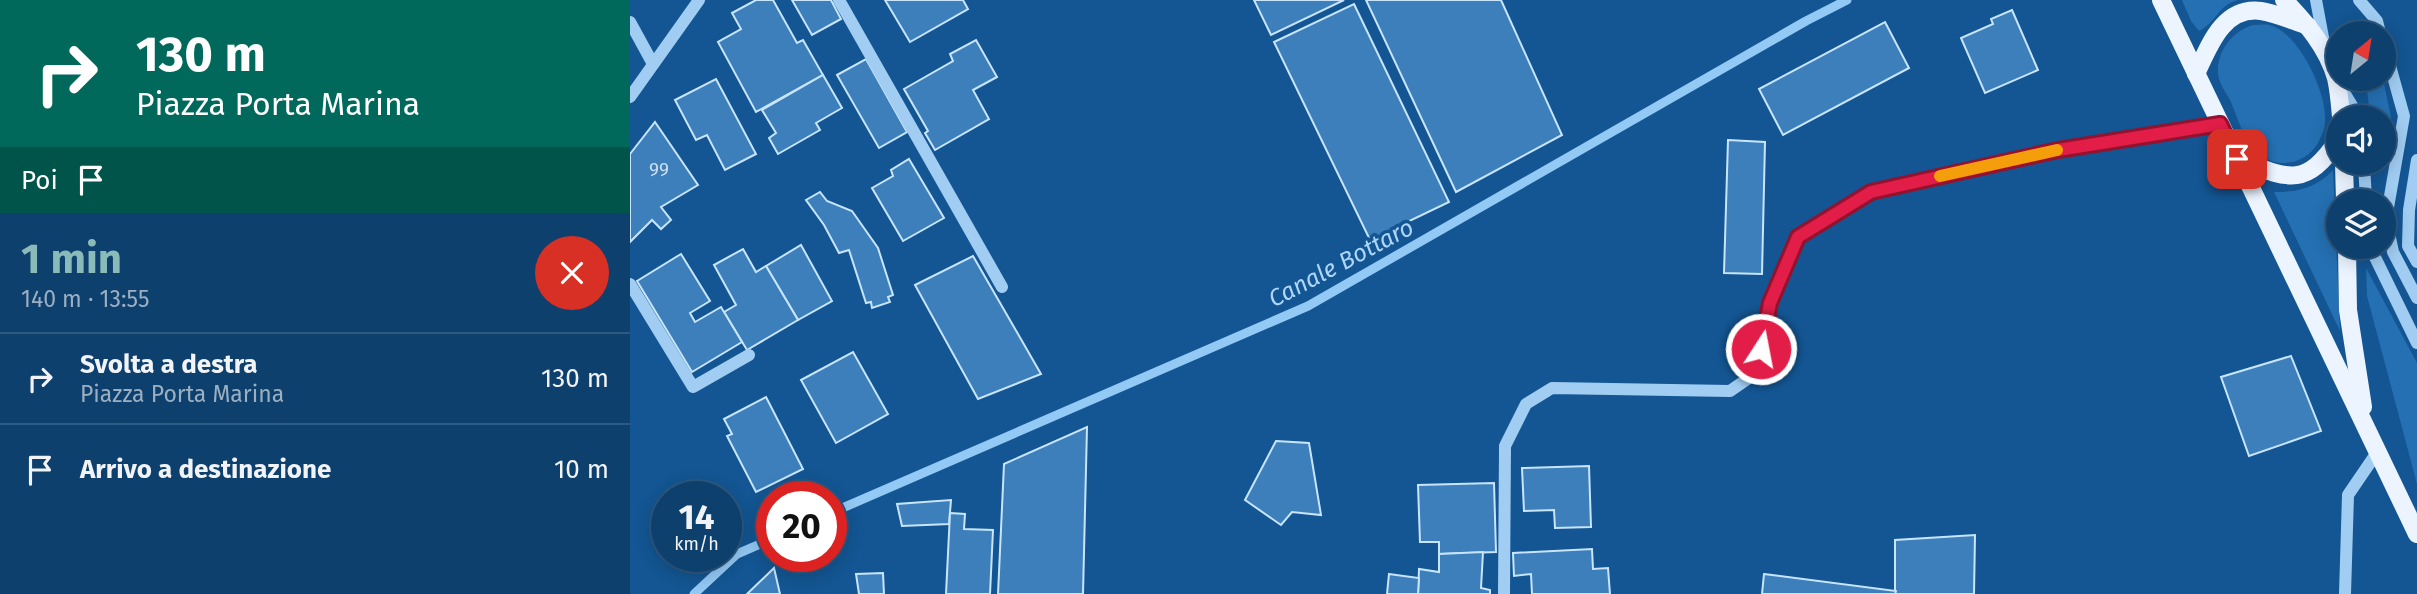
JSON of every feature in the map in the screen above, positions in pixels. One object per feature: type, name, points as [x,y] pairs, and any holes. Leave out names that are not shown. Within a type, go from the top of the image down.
[{"type":"main road","points":[[2161,0],[2417,534]]},
{"type":"main road","points":[[2284,0],[2308,26],[2326,52]]},
{"type":"main road","points":[[2196,74],[2221,25],[2237,14],[2259,11],[2308,26]]},
{"type":"main road","points":[[2237,159],[2284,177],[2306,172],[2326,158]]},
{"type":"main road","points":[[2347,259],[2348,310],[2366,425]]},
{"type":"street","points":[[630,97],[699,0]]},
{"type":"street","points":[[839,0],[1002,287]]},
{"type":"street","points":[[2316,0],[2326,52]]},
{"type":"street","points":[[2359,0],[2377,21]]},
{"type":"street","points":[[630,22],[653,64]]},
{"type":"street","points":[[2396,87],[2404,116],[2386,219],[2393,252],[2417,298]]},
{"type":"street","points":[[1504,594],[1504,446],[1526,404],[1552,388],[1730,391],[1756,373],[1770,303],[1798,237],[1871,192],[2058,150],[2220,124]]},
{"type":"street","points":[[2417,160],[2409,210],[2408,246],[2417,262]]},
{"type":"street","points":[[2376,259],[2417,343]]},
{"type":"street","points":[[630,284],[693,387],[749,355]]},
{"type":"street","points":[[2345,594],[2348,495],[2378,451]]},
{"type":"shaded area","points":[[2182,0],[2238,0],[2226,6],[2199,31],[2191,21]]},
{"type":"shaded area","points":[[2253,25],[2269,25],[2291,39],[2301,51],[2322,96],[2325,111],[2323,133],[2312,151],[2295,161],[2276,162],[2258,154],[2245,136],[2219,80],[2218,65],[2223,49],[2239,32]]},
{"type":"shaded area","points":[[2367,91],[2386,91],[2388,105],[2369,105]]},
{"type":"shaded area","points":[[2327,175],[2333,175],[2334,189],[2326,189],[2326,259],[2337,259],[2340,331],[2274,192],[2306,188]]},
{"type":"shaded area","points":[[2366,268],[2417,363],[2417,484],[2367,296]]},
{"type":"building","points":[[756,0],[773,0],[797,43],[803,40],[823,75],[756,112],[718,42],[741,29],[732,13]]},
{"type":"building","points":[[792,0],[831,0],[841,19],[812,35]]},
{"type":"building","points":[[885,0],[963,0],[968,9],[910,42]]},
{"type":"building","points":[[1254,0],[1344,0],[1271,35]]},
{"type":"building","points":[[1366,0],[1501,0],[1562,135],[1456,192]]},
{"type":"building","points":[[1354,4],[1449,202],[1370,240],[1274,42]]},
{"type":"building","points":[[2012,10],[2038,70],[1985,93],[1961,38],[1993,24],[1991,19]]},
{"type":"building","points":[[1885,22],[1909,68],[1783,135],[1759,89]]},
{"type":"building","points":[[976,40],[997,77],[973,90],[989,119],[935,150],[925,133],[928,131],[904,89],[953,61],[950,54]]},
{"type":"building","points":[[866,59],[907,132],[879,148],[837,75]]},
{"type":"building","points":[[823,75],[842,108],[816,123],[820,130],[778,154],[769,138],[776,133],[762,110]]},
{"type":"building","points":[[716,79],[756,154],[725,170],[707,135],[696,140],[675,100]]},
{"type":"building","points":[[655,122],[698,185],[661,207],[671,220],[661,229],[652,220],[630,242],[630,154]]},
{"type":"building","points":[[1728,140],[1765,142],[1762,274],[1724,273]]},
{"type":"building","points":[[909,159],[944,218],[903,241],[872,188],[893,176],[891,170]]},
{"type":"building","points":[[820,192],[827,201],[852,211],[878,248],[893,295],[888,297],[890,302],[872,308],[871,302],[866,303],[849,250],[839,253],[806,200]]},
{"type":"building","points":[[801,245],[832,301],[798,320],[766,266]]},
{"type":"building","points":[[743,249],[756,272],[766,266],[798,320],[747,350],[724,312],[736,305],[714,265]]},
{"type":"building","points":[[681,254],[710,301],[690,313],[695,322],[721,307],[742,342],[692,372],[637,281]]},
{"type":"building","points":[[973,256],[1041,374],[978,399],[915,285]]},
{"type":"building","points":[[853,352],[888,414],[836,443],[801,380]]},
{"type":"building","points":[[2291,356],[2321,431],[2249,456],[2221,377]]},
{"type":"building","points":[[766,397],[803,469],[778,481],[756,481],[756,492],[727,436],[732,434],[724,419]]},
{"type":"building","points":[[1087,427],[1083,594],[998,594],[1004,464]]},
{"type":"building","points":[[1276,441],[1309,443],[1321,515],[1292,512],[1281,525],[1245,500]]},
{"type":"building","points":[[1589,466],[1591,527],[1555,528],[1554,510],[1524,511],[1522,468]]},
{"type":"building","points":[[1494,483],[1496,552],[1439,554],[1439,542],[1420,542],[1418,485]]},
{"type":"building","points":[[951,500],[949,524],[902,526],[897,504]]},
{"type":"building","points":[[950,513],[965,514],[964,529],[993,530],[990,594],[946,594]]},
{"type":"building","points":[[1975,535],[1974,594],[1895,594],[1895,540]]},
{"type":"building","points":[[1592,549],[1593,569],[1608,568],[1610,594],[1532,594],[1531,574],[1514,576],[1513,553]]},
{"type":"building","points":[[1483,552],[1481,588],[1490,590],[1490,594],[1418,594],[1419,569],[1439,572],[1439,554]]},
{"type":"building","points":[[770,572],[775,572],[780,594],[747,594]]},
{"type":"building","points":[[883,573],[884,594],[859,594],[856,574]]},
{"type":"building","points":[[1389,574],[1419,578],[1418,594],[1387,594]]},
{"type":"building","points":[[1764,574],[1896,591],[1895,594],[1762,594]]},
{"type":"waterway","name":"Canale Bottaro","points":[[847,506],[1308,306],[1847,0]]},
{"type":"waterway","name":"Canale Bottaro","points":[[694,594],[737,554],[756,546]]},
{"type":"slow traffic","points":[[1940,176],[2057,150]]},
{"type":"route","points":[[1761,349],[1770,303],[1798,237],[1871,192],[2058,150],[2220,124],[2237,159]]}]
